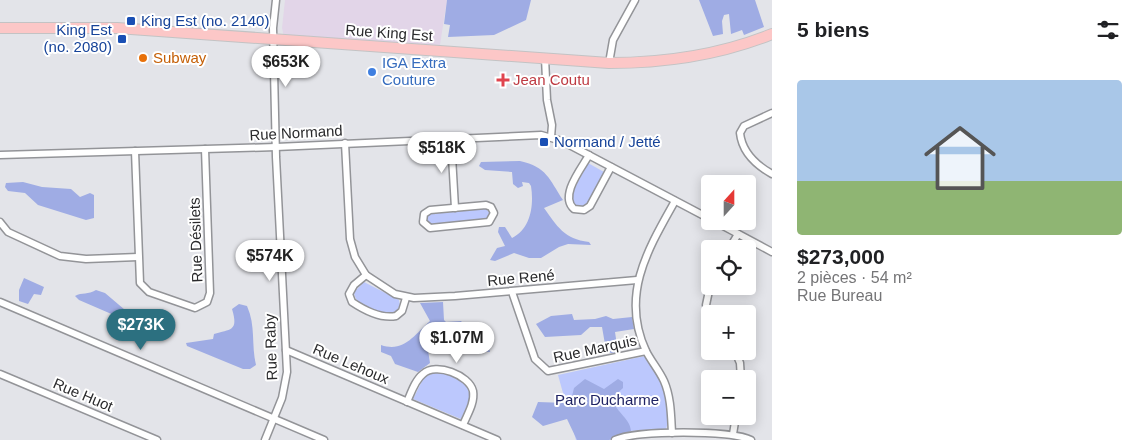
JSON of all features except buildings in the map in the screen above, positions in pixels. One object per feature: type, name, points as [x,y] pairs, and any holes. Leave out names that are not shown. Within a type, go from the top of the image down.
[{"type":"main road","name":"Rue King Est","points":[[0,28],[117,28],[609,63],[641,62],[693,56],[736,46],[772,34]]},
{"type":"street","name":"Rue Raby","points":[[265,440],[274,419],[286,380],[276,147],[274,40],[276,0]]},
{"type":"street","points":[[609,63],[613,40],[634,0]]},
{"type":"street","points":[[545,58],[547,100],[552,125],[551,137]]},
{"type":"street","points":[[772,113],[744,126],[740,133],[744,148],[752,160],[772,174]]},
{"type":"street","name":"Rue Normand","points":[[0,155],[276,147],[533,135],[551,137],[701,214]]},
{"type":"street","points":[[451,139],[455,208]]},
{"type":"street","name":"Rue René","points":[[345,143],[350,238],[355,257],[366,275],[383,288],[406,298],[512,292],[637,280]]},
{"type":"street","name":"Rue Désilets","points":[[134,151],[140,283],[150,292],[191,308],[199,308],[207,302],[210,285],[205,149]]},
{"type":"street","points":[[589,155],[568,193],[569,202],[574,208],[584,210],[590,206],[611,167]]},
{"type":"street","points":[[672,433],[669,393],[646,351],[637,315],[637,280],[656,234],[675,201]]},
{"type":"street","points":[[488,206],[494,211],[494,216],[489,222],[430,228],[423,222],[423,217],[428,211],[455,208],[488,206]]},
{"type":"street","points":[[0,222],[8,232],[60,256],[86,259],[138,257]]},
{"type":"street","points":[[731,230],[772,252]]},
{"type":"street","points":[[734,240],[738,234]]},
{"type":"street","points":[[366,275],[354,285],[349,294],[352,302],[360,308],[384,316],[396,316],[402,311],[406,298]]},
{"type":"street","name":"Rue Marquis","points":[[512,292],[535,359],[548,372],[646,351]]},
{"type":"street","points":[[0,302],[324,440]]},
{"type":"street","name":"Rue Lehoux","points":[[286,350],[497,440]]},
{"type":"street","points":[[407,402],[418,379],[428,371],[441,370],[458,376],[470,385],[473,397],[463,425]]},
{"type":"street","name":"Rue Huot","points":[[0,374],[157,440]]},
{"type":"street","points":[[733,434],[734,425]]},
{"type":"street","points":[[615,440],[638,434],[672,433],[733,434],[751,440]]},
{"type":"shaded area","points":[[285,0],[447,0],[439,51],[285,41],[282,28]]},
{"type":"green space","points":[[447,0],[531,0],[526,20],[494,35],[448,37],[450,25],[444,24]]},
{"type":"green space","points":[[699,0],[755,0],[764,27],[744,35],[742,30],[731,34],[729,14],[724,15],[722,21],[723,34],[713,36]]},
{"type":"green space","points":[[520,161],[542,170],[563,200],[544,208],[557,226],[567,235],[589,242],[591,245],[568,244],[541,258],[529,258],[514,253],[495,261],[490,260],[497,248],[505,246],[498,232],[499,227],[505,227],[512,238],[527,223],[532,201],[531,186],[529,183],[522,182],[523,186],[518,188],[513,184],[512,172],[485,170],[479,166],[481,162]]},
{"type":"green space","points":[[588,163],[604,172],[586,206],[577,207],[572,203],[571,195]]},
{"type":"green space","points":[[23,182],[42,187],[71,189],[80,197],[90,193],[94,195],[94,218],[86,220],[38,205],[25,193],[8,191],[5,187],[6,183]]},
{"type":"green space","points":[[486,209],[491,214],[488,219],[430,224],[426,221],[426,216],[431,213]]},
{"type":"green space","points":[[24,278],[44,287],[41,295],[34,294],[28,304],[19,301],[19,290]]},
{"type":"green space","points":[[364,282],[399,300],[400,305],[397,311],[378,311],[359,302],[354,292]]},
{"type":"green space","points":[[96,290],[105,293],[138,321],[169,336],[167,338],[79,300],[75,296]]},
{"type":"green space","points":[[443,302],[444,320],[446,322],[461,321],[474,337],[486,334],[490,352],[475,349],[451,339],[436,337],[429,339],[427,344],[430,363],[418,372],[395,364],[391,356],[381,352],[381,345],[396,347],[402,345],[414,337],[430,321],[420,303]]},
{"type":"green space","points":[[239,304],[247,306],[250,313],[256,365],[250,369],[243,369],[187,346],[186,343],[213,339],[214,334],[232,328],[234,326],[234,316],[232,309]]},
{"type":"green space","points":[[572,314],[574,320],[595,319],[606,316],[613,319],[632,317],[634,329],[615,332],[618,352],[611,353],[606,350],[602,327],[590,327],[581,335],[545,337],[536,324],[551,316]]},
{"type":"green space","name":"Parc Ducharme","points":[[645,356],[656,370],[664,389],[668,411],[666,429],[631,431],[609,440],[576,440],[558,375]]},
{"type":"green space","points":[[437,372],[455,377],[468,386],[470,399],[461,419],[413,399],[424,377]]},
{"type":"green space","points":[[585,379],[604,389],[618,379],[623,382],[623,388],[613,397],[618,410],[628,422],[631,431],[609,440],[577,440],[567,419],[543,426],[532,417],[538,402],[566,403],[571,400],[574,388]]},
{"type":"place","name":"King Est (no. 2140)","points":[[131,21]]},
{"type":"place","name":"King Est (no. 2080)","points":[[122,39]]},
{"type":"place","name":"Subway","points":[[143,58]]},
{"type":"place","name":"IGA Extra Couture","points":[[372,72]]},
{"type":"place","name":"Jean Coutu","points":[[503,80]]},
{"type":"place","name":"Normand / Jetté","points":[[544,142]]}]
